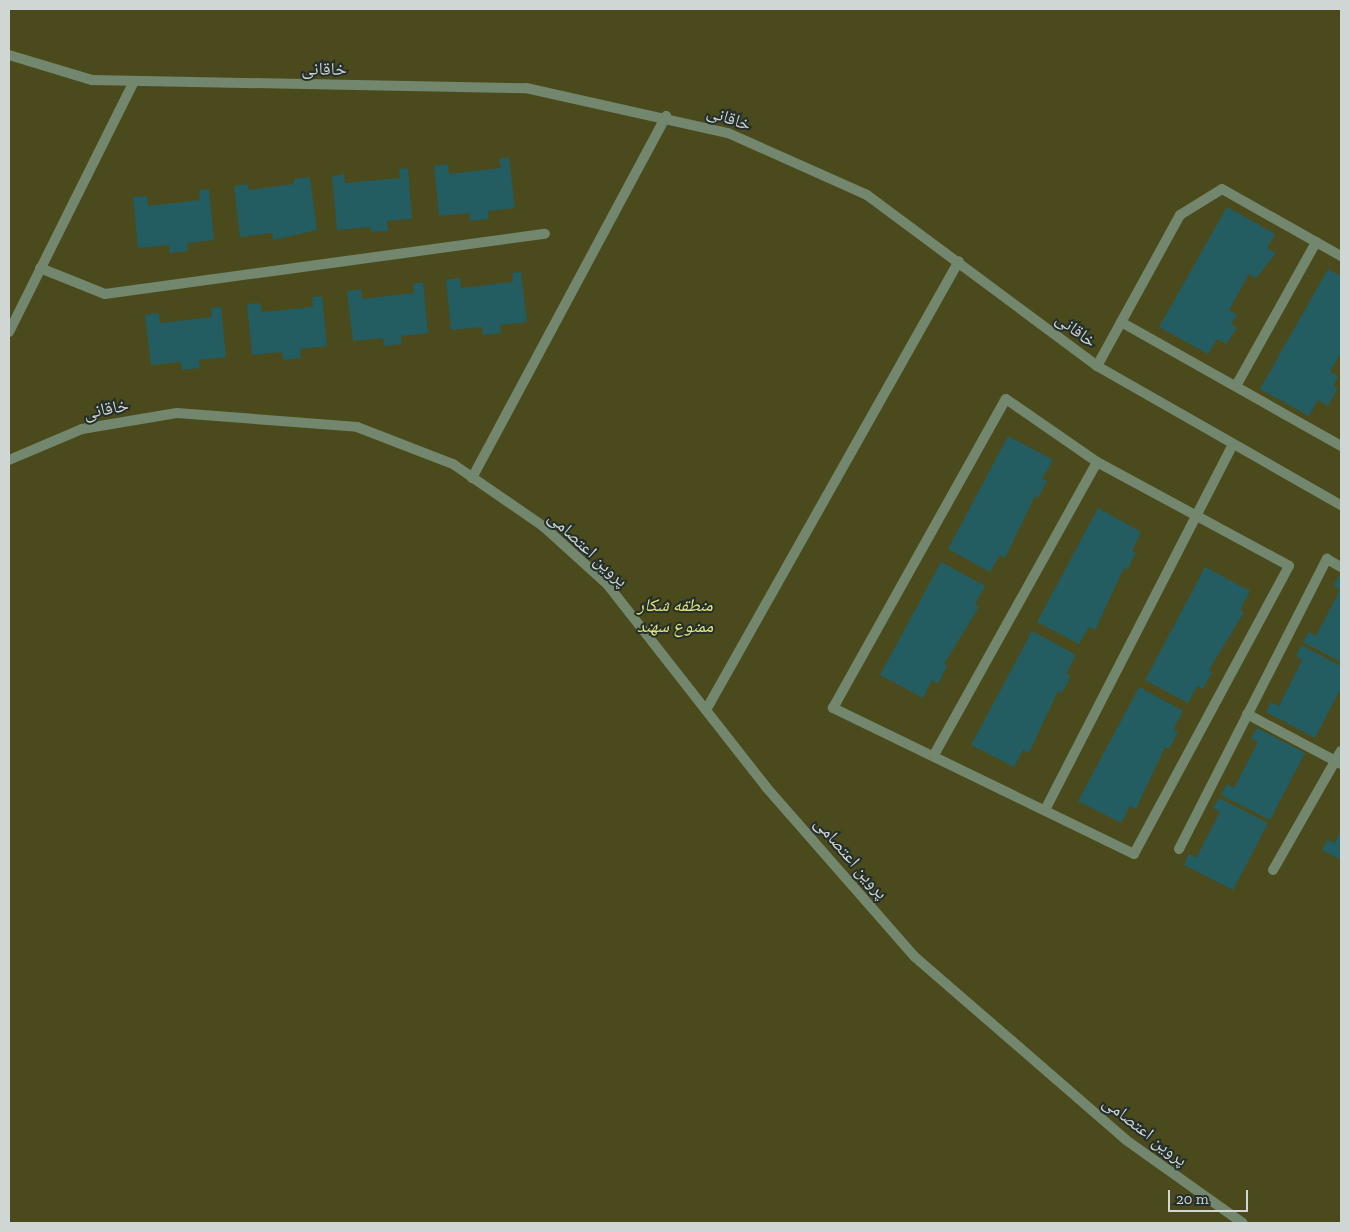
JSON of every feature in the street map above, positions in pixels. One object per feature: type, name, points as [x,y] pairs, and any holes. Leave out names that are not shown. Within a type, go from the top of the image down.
[{"type":"street","name":"خاقانی","points":[[9,55],[92,80],[526,88],[666,116],[728,133],[867,195],[959,261],[1097,366],[1232,446],[1341,504]]},
{"type":"street","points":[[9,332],[134,81]]},
{"type":"street","points":[[472,478],[666,116]]},
{"type":"street","points":[[1097,366],[1180,214],[1222,190],[1341,256]]},
{"type":"street","points":[[40,268],[106,294],[545,234]]},
{"type":"street","points":[[1236,386],[1316,242]]},
{"type":"street","points":[[706,710],[959,261]]},
{"type":"street","points":[[1121,322],[1341,446]]},
{"type":"street","points":[[1006,399],[1097,462],[1195,518],[1289,566],[1134,854],[934,755],[833,708],[1006,399]]},
{"type":"street","name":"خاقانی","points":[[9,460],[82,429],[177,412],[357,427],[453,464],[472,478]]},
{"type":"street","points":[[1044,810],[1232,446]]},
{"type":"street","points":[[934,755],[1097,462]]},
{"type":"street","name":"پروین اعتصامی","points":[[472,478],[543,526],[608,584],[766,787],[915,957],[1126,1140],[1243,1223]]},
{"type":"street","points":[[1179,849],[1327,559],[1341,567]]},
{"type":"street","points":[[1247,714],[1338,763]]},
{"type":"street","points":[[1273,870],[1338,763],[1341,752]]},
{"type":"green space","name":"منطقه شکار ممنوع سهند","points":[[9,9],[1341,9],[1341,1223],[9,1223]]},
{"type":"building","points":[[509,157],[515,208],[488,211],[489,219],[470,221],[469,213],[439,216],[434,166],[448,164],[449,174],[501,168],[499,159]]},
{"type":"building","points":[[408,168],[412,219],[387,221],[388,231],[371,232],[371,227],[337,230],[332,176],[344,174],[345,183],[400,178],[399,169]]},
{"type":"building","points":[[310,177],[317,230],[273,240],[272,233],[240,237],[234,186],[248,184],[248,190],[294,184],[294,179]]},
{"type":"building","points":[[209,189],[214,240],[187,243],[188,251],[170,253],[169,245],[138,248],[133,197],[147,196],[148,206],[200,200],[199,190]]},
{"type":"building","points":[[1227,207],[1275,234],[1267,248],[1276,253],[1256,278],[1249,274],[1229,310],[1237,315],[1231,324],[1237,327],[1227,344],[1217,339],[1208,354],[1159,327]]},
{"type":"building","points":[[1328,269],[1341,276],[1341,352],[1330,372],[1338,376],[1333,386],[1338,388],[1328,406],[1318,400],[1309,416],[1260,389]]},
{"type":"building","points":[[521,272],[527,322],[500,325],[501,333],[483,335],[482,327],[451,330],[446,280],[460,278],[461,288],[513,282],[512,273]]},
{"type":"building","points":[[423,282],[428,333],[401,336],[402,344],[384,346],[383,338],[353,341],[347,291],[361,289],[362,299],[414,293],[413,284]]},
{"type":"building","points":[[322,296],[327,346],[300,349],[301,358],[283,360],[282,352],[252,355],[247,304],[260,303],[262,312],[313,307],[312,297]]},
{"type":"building","points":[[221,307],[226,357],[199,360],[200,368],[182,370],[181,362],[151,365],[145,315],[159,313],[160,323],[212,317],[211,308]]},
{"type":"building","points":[[1008,436],[1053,460],[1042,479],[1047,481],[1038,498],[1035,496],[1005,558],[1000,555],[990,572],[948,549]]},
{"type":"building","points":[[1098,508],[1141,532],[1132,551],[1136,553],[1127,570],[1124,568],[1095,630],[1089,627],[1079,644],[1037,622]]},
{"type":"building","points":[[941,562],[985,586],[975,604],[979,607],[944,664],[947,666],[938,684],[932,680],[923,698],[880,675]]},
{"type":"building","points":[[1205,567],[1250,591],[1240,610],[1244,612],[1209,670],[1212,672],[1203,689],[1197,686],[1188,703],[1145,680]]},
{"type":"building","points":[[1339,576],[1341,577],[1341,662],[1303,642],[1309,632],[1316,636],[1340,590],[1333,586]]},
{"type":"building","points":[[1032,631],[1076,655],[1066,674],[1071,676],[1062,693],[1058,691],[1029,753],[1023,750],[1014,767],[971,745]]},
{"type":"building","points":[[1301,645],[1341,666],[1341,688],[1315,738],[1266,712],[1271,702],[1279,706],[1302,660],[1296,656]]},
{"type":"building","points":[[1139,687],[1183,711],[1173,730],[1178,732],[1169,749],[1165,747],[1136,809],[1130,806],[1121,823],[1078,801]]},
{"type":"building","points":[[1257,728],[1305,753],[1270,820],[1221,795],[1227,784],[1234,788],[1258,742],[1251,738]]},
{"type":"building","points":[[1219,798],[1268,823],[1233,890],[1184,865],[1189,854],[1196,858],[1220,812],[1213,808]]},
{"type":"building","points":[[1341,830],[1341,860],[1322,850],[1327,840],[1335,843]]}]
